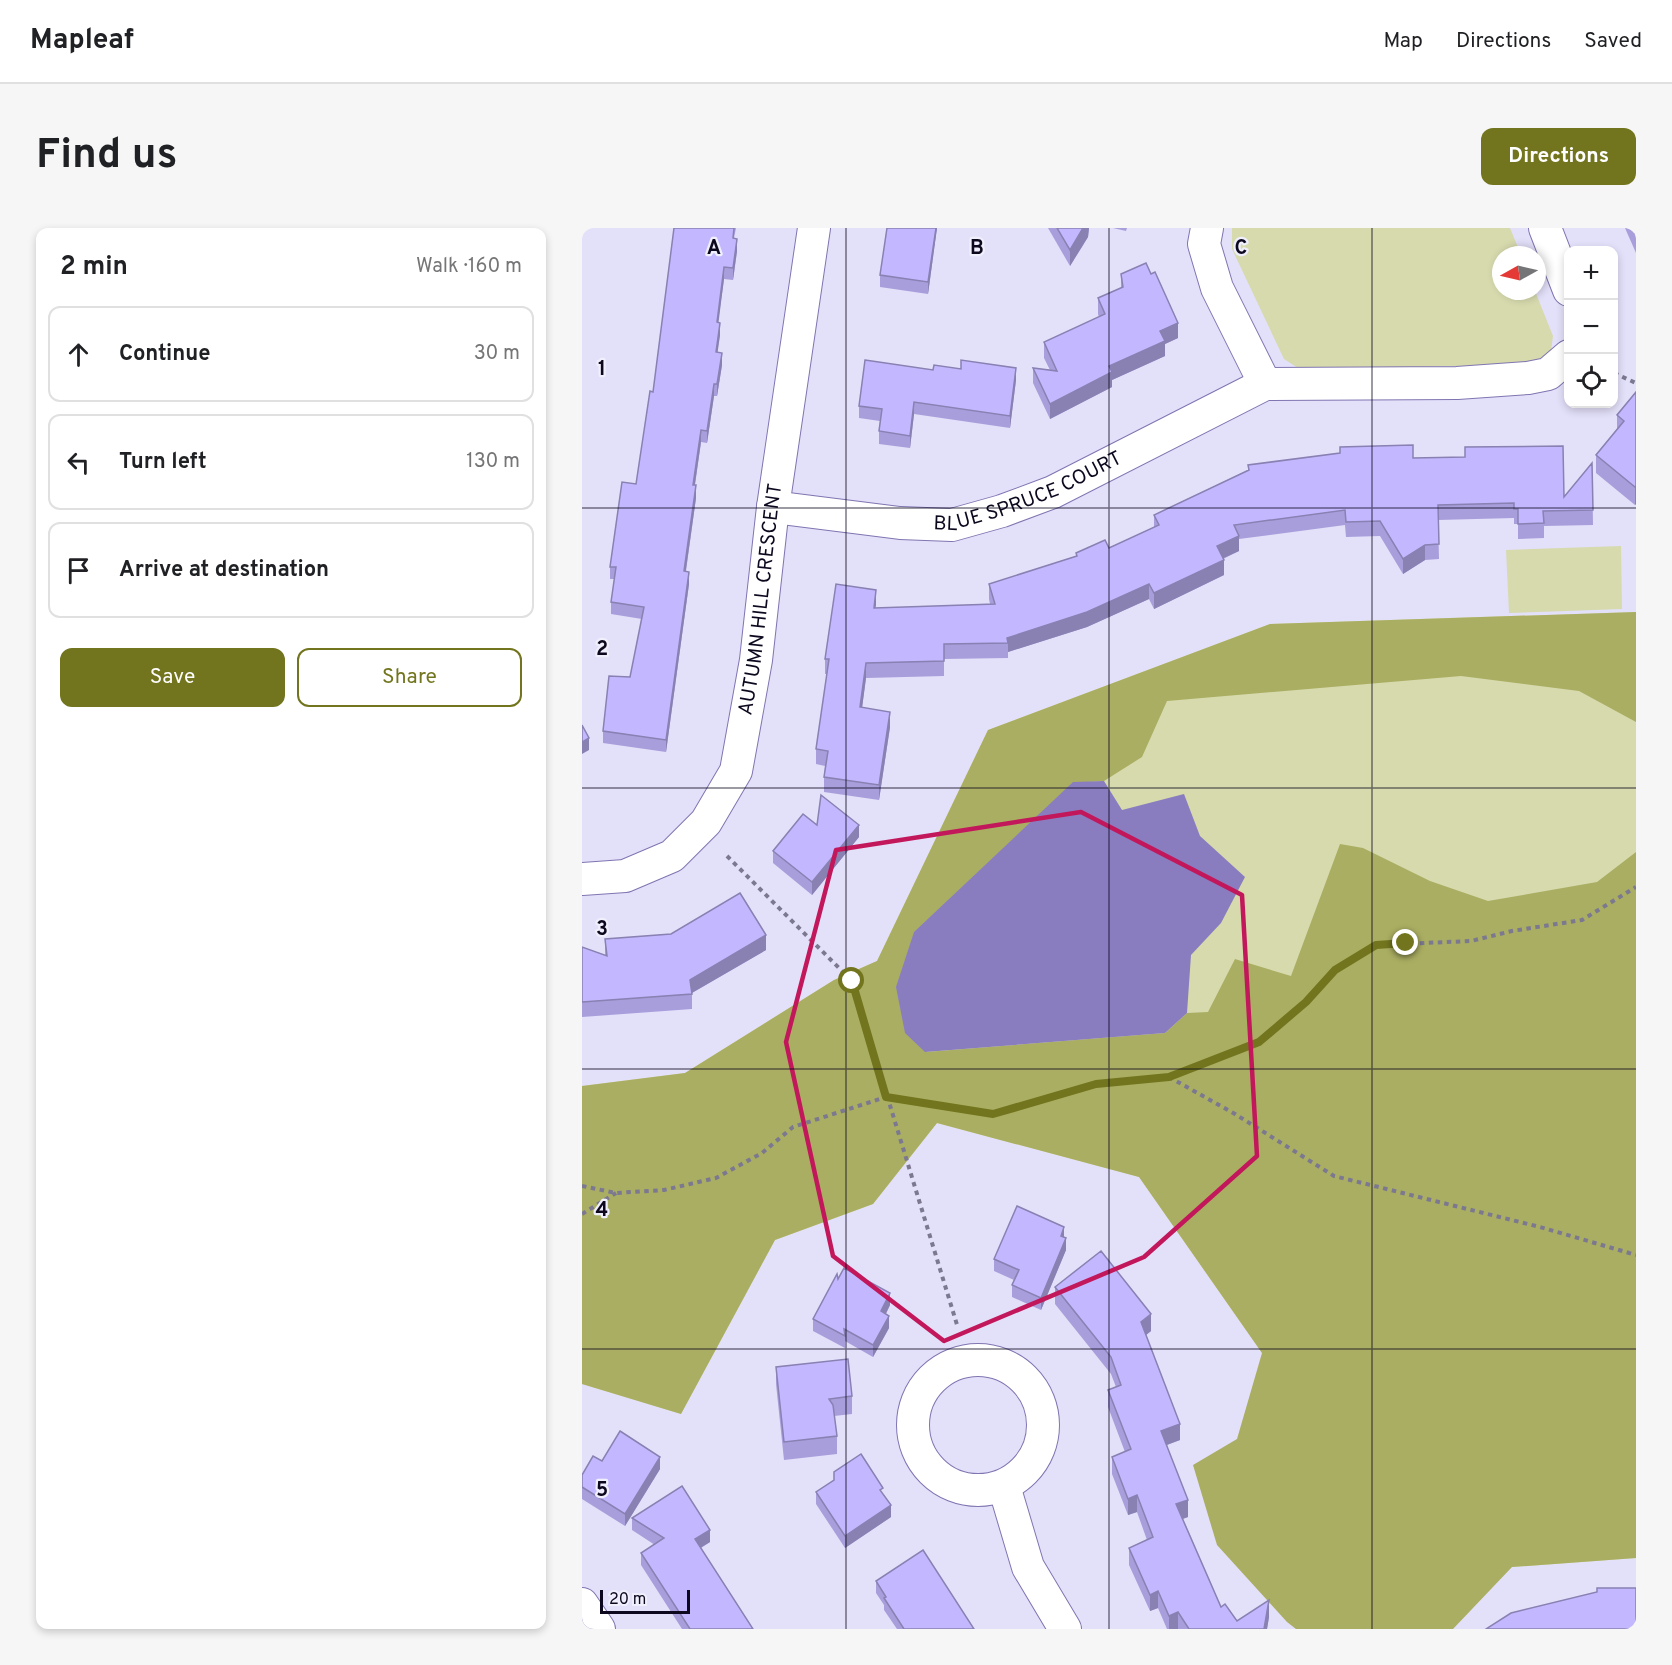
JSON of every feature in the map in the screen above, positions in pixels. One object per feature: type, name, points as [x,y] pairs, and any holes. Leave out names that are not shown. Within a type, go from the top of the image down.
[{"type":"street","name":"AUTUMN HILL CRESCENT","points":[[582,879],[625,876],[672,856],[706,822],[736,771],[756,660],[773,507],[814,228]]},
{"type":"street","points":[[1207,228],[1204,244],[1217,288],[1265,384]]},
{"type":"street","points":[[1545,228],[1564,277]]},
{"type":"street","name":"BLUE SPRUCE COURT","points":[[773,507],[900,523],[952,525],[1002,511],[1053,492],[1265,384],[1457,383],[1528,378],[1548,374],[1564,360]]},
{"type":"street","points":[[968,1360],[996,1362],[1017,1372],[1033,1388],[1040,1401],[1044,1424],[1043,1438],[1035,1459],[1023,1474],[1004,1486],[980,1491],[957,1488],[930,1470],[920,1456],[913,1435],[913,1415],[921,1393],[941,1371],[968,1360]]},
{"type":"street","points":[[1004,1486],[1028,1567],[1065,1629]]},
{"type":"street","points":[[582,1604],[599,1629]]},
{"type":"path","points":[[1618,375],[1636,383]]},
{"type":"path","points":[[727,856],[852,981],[958,1328]]},
{"type":"path","points":[[582,1186],[616,1193],[664,1190],[716,1178],[762,1152],[793,1128],[886,1097],[993,1114],[1096,1084],[1169,1077],[1259,1042],[1306,1002],[1335,970],[1376,945],[1471,940],[1582,920],[1636,887]]},
{"type":"path","points":[[1169,1077],[1235,1114],[1334,1176],[1540,1227],[1636,1255]]},
{"type":"path","points":[[582,1214],[616,1193]]},
{"type":"highlighted area","points":[[1081,812],[1242,895],[1257,1156],[1144,1257],[944,1341],[833,1256],[786,1042],[836,850]]},
{"type":"green space","points":[[1232,228],[1510,228],[1517,246],[1492,246],[1492,300],[1539,300],[1553,336],[1551,351],[1532,364],[1301,370],[1284,359],[1232,249]]},
{"type":"green space","points":[[1621,546],[1622,609],[1509,613],[1506,550]]},
{"type":"green space","points":[[1636,612],[1636,1558],[1512,1567],[1262,1353],[1139,1177],[937,1123],[873,1204],[775,1240],[681,1414],[582,1384],[582,1086],[685,1073],[834,980],[877,961],[988,730],[1270,624]]},
{"type":"green space","points":[[1636,612],[1636,722],[1579,691],[1461,676],[1167,701],[1142,757],[1104,781],[1072,783],[926,1052],[1165,1033],[1187,1013],[1208,1012],[1235,959],[1291,976],[1340,844],[1363,848],[1430,881],[1488,901],[1597,882],[1636,852],[1636,1558],[1512,1567],[1453,1629],[1296,1629],[1217,1545],[1193,1465],[1237,1439],[1262,1353],[1139,1177],[937,1123],[873,1204],[775,1240],[681,1414],[582,1384],[582,1086],[685,1073],[834,980],[877,961],[988,730],[1270,624]]},
{"type":"shaded area","points":[[1104,781],[1122,810],[1184,794],[1200,836],[1245,877],[1221,923],[1191,955],[1187,1013],[1165,1033],[925,1052],[905,1033],[896,987],[914,932],[1073,782]]},
{"type":"building","points":[[674,228],[734,228],[733,238],[737,239],[733,268],[724,267],[717,322],[720,323],[716,352],[722,353],[717,384],[714,384],[707,431],[701,430],[693,485],[696,485],[684,571],[689,572],[666,740],[603,731],[609,676],[630,677],[644,607],[611,602],[616,567],[610,567],[622,482],[636,484],[650,391],[653,392]]},
{"type":"building","points":[[887,228],[936,228],[928,282],[880,275]]},
{"type":"building","points":[[1057,228],[1083,228],[1070,250]]},
{"type":"building","points":[[1146,263],[1151,274],[1155,272],[1178,323],[1160,331],[1165,341],[1109,366],[1112,372],[1050,404],[1033,368],[1057,371],[1044,342],[1105,314],[1098,298],[1123,287],[1121,274]]},
{"type":"building","points":[[865,360],[933,370],[934,365],[961,369],[961,360],[1016,368],[1010,416],[914,402],[910,436],[879,431],[882,409],[859,406]]},
{"type":"building","points":[[1636,392],[1635,487],[1596,455],[1624,421],[1617,415]]},
{"type":"building","points":[[1413,445],[1413,458],[1465,457],[1465,447],[1563,446],[1564,497],[1592,463],[1593,510],[1543,511],[1544,523],[1518,524],[1518,509],[1514,509],[1514,503],[1438,505],[1439,544],[1425,545],[1403,559],[1380,521],[1346,522],[1345,510],[1234,525],[1239,536],[1217,546],[1224,560],[1154,593],[1149,584],[1087,612],[1007,638],[1008,643],[944,644],[944,661],[866,663],[860,707],[890,712],[879,785],[824,777],[828,751],[816,749],[829,659],[825,659],[836,584],[876,590],[874,608],[995,604],[989,584],[1077,556],[1076,553],[1105,540],[1109,548],[1159,525],[1154,515],[1249,470],[1248,465],[1340,453],[1340,447]]},
{"type":"building","points":[[582,725],[589,738],[582,742]]},
{"type":"building","points":[[821,795],[859,825],[812,882],[773,851],[803,814],[817,825]]},
{"type":"building","points":[[740,893],[766,935],[690,980],[692,994],[582,1002],[582,947],[607,956],[605,939],[671,934]]},
{"type":"building","points":[[1017,1206],[1064,1227],[1061,1236],[1066,1238],[1041,1298],[1012,1285],[1019,1270],[994,1259]]},
{"type":"building","points":[[1101,1251],[1151,1314],[1141,1322],[1180,1424],[1161,1431],[1188,1500],[1176,1504],[1221,1607],[1225,1604],[1237,1621],[1269,1600],[1264,1629],[1189,1629],[1178,1612],[1169,1616],[1158,1591],[1150,1595],[1129,1548],[1153,1537],[1137,1495],[1128,1499],[1112,1457],[1131,1449],[1108,1390],[1121,1385],[1111,1357],[1055,1287]]},
{"type":"building","points":[[844,1268],[890,1293],[881,1311],[889,1316],[873,1345],[844,1329],[845,1336],[813,1319],[837,1274],[838,1279]]},
{"type":"building","points":[[848,1359],[852,1396],[829,1399],[833,1405],[837,1436],[784,1442],[776,1367]]},
{"type":"building","points":[[620,1431],[660,1457],[625,1514],[582,1487],[582,1475],[593,1456],[602,1461]]},
{"type":"building","points":[[861,1454],[883,1488],[880,1490],[891,1505],[845,1536],[816,1492],[834,1480],[834,1472]]},
{"type":"building","points":[[682,1486],[710,1530],[695,1539],[753,1629],[690,1629],[641,1553],[664,1538],[632,1518]]},
{"type":"building","points":[[923,1550],[974,1629],[904,1629],[876,1581]]},
{"type":"building","points":[[1597,1588],[1636,1588],[1636,1629],[1486,1629],[1511,1613],[1597,1592]]},
{"type":"route","points":[[852,981],[886,1097],[993,1114],[1096,1084],[1169,1077],[1259,1042],[1306,1002],[1335,970],[1376,945],[1406,943]]}]
